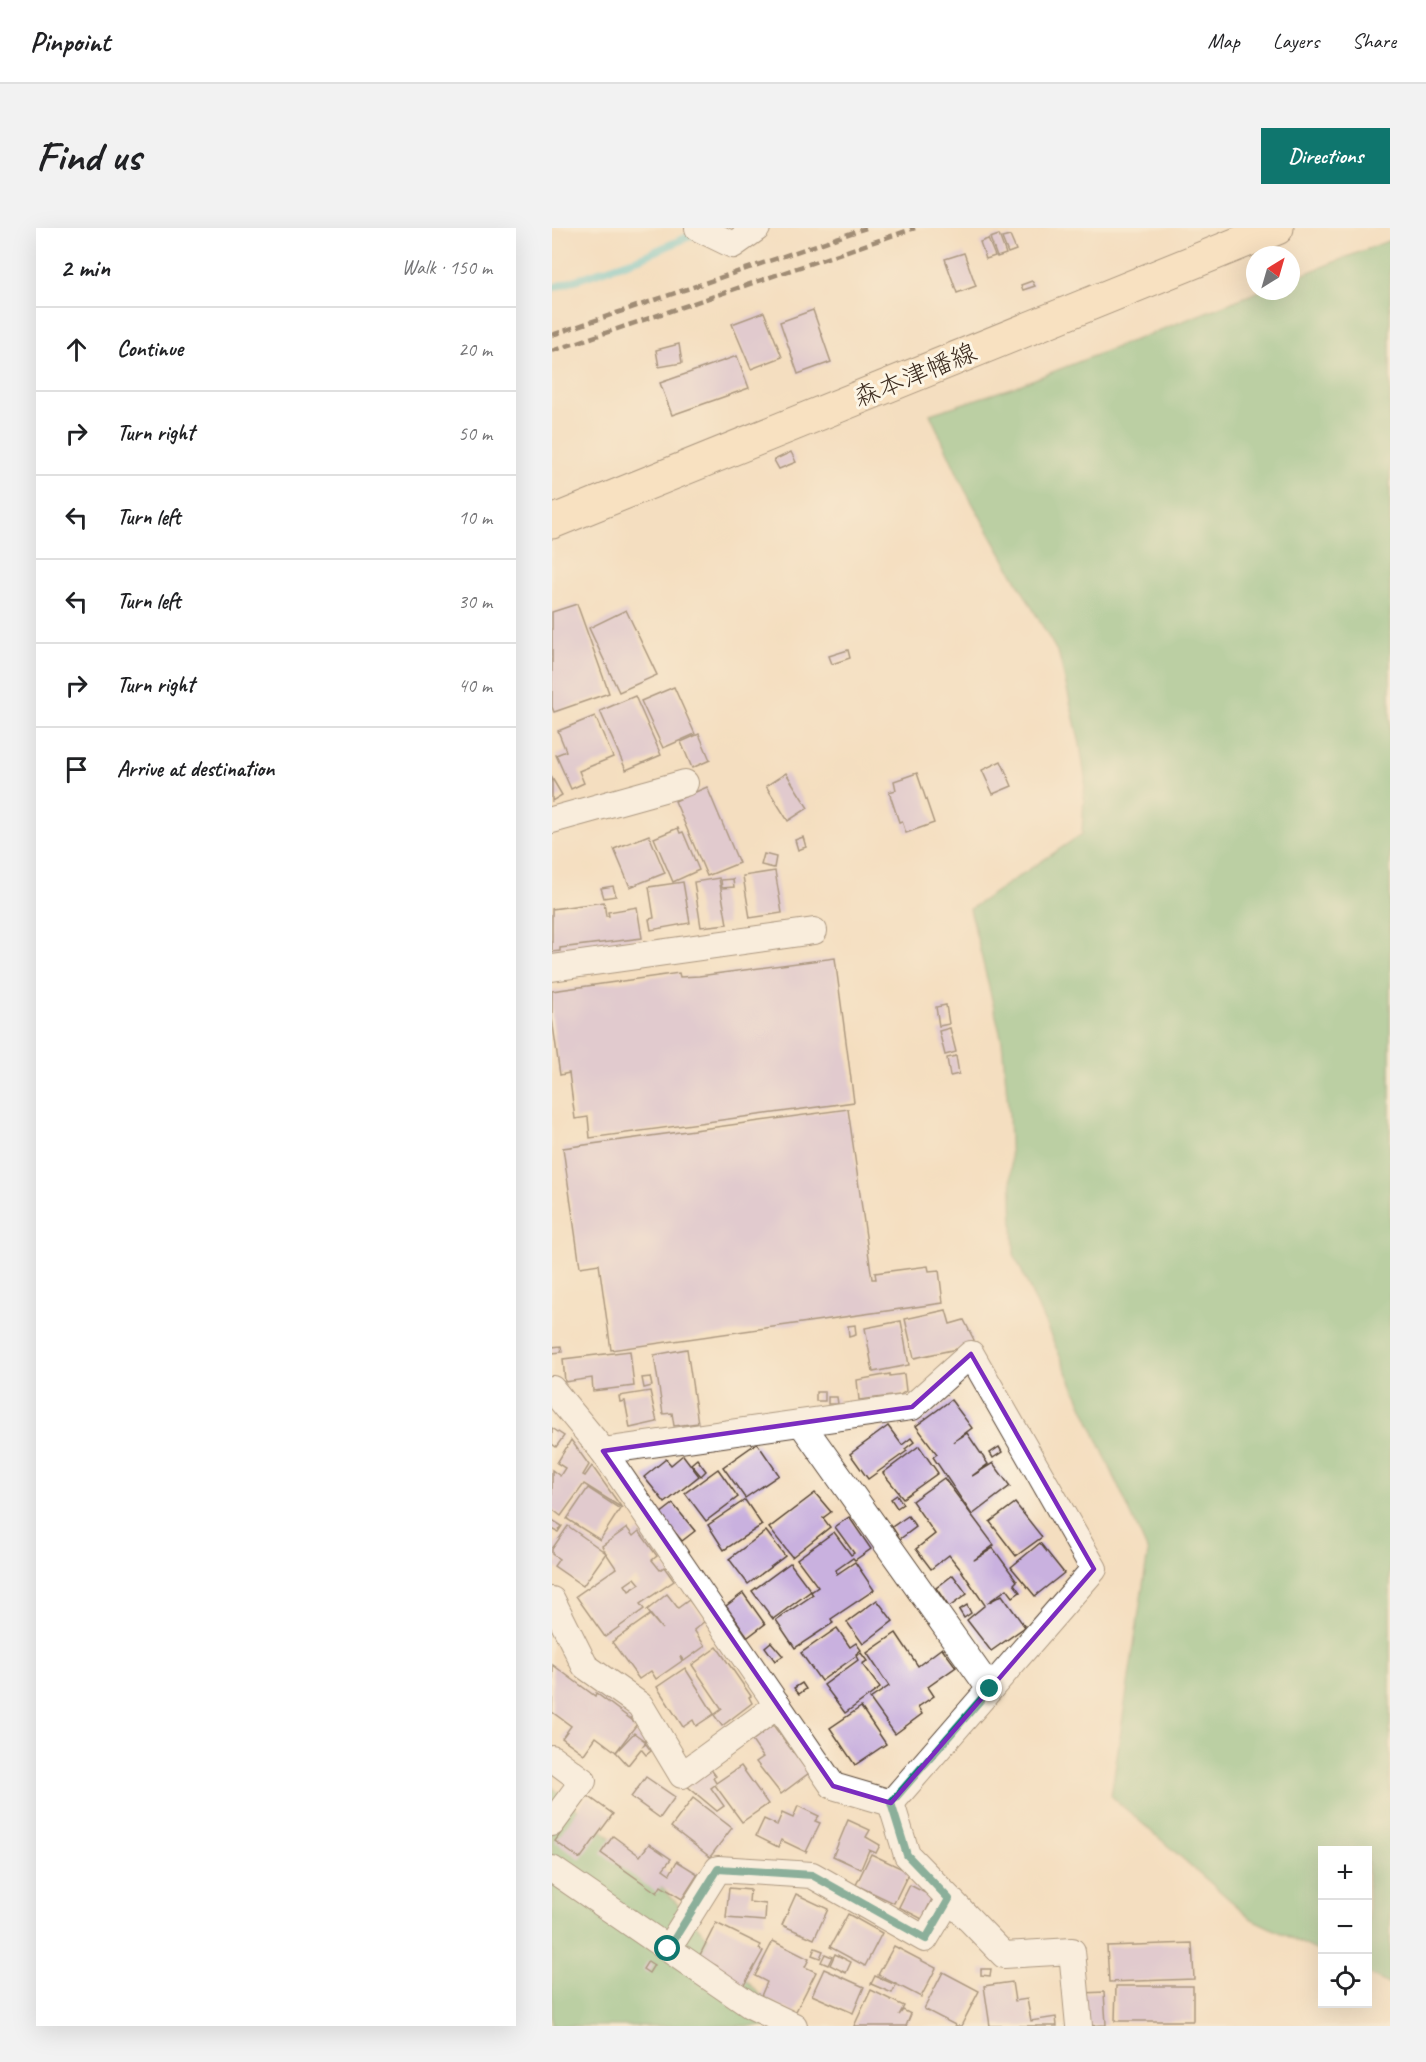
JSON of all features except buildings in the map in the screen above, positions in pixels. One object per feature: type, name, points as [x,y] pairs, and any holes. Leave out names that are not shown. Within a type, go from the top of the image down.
[{"type":"main road","name":"森本津幡線","points":[[552,522],[1277,228]]},
{"type":"street","points":[[698,228],[733,245],[758,228]]},
{"type":"street","points":[[552,820],[685,783]]},
{"type":"street","points":[[552,968],[814,931]]},
{"type":"street","points":[[603,1451],[912,1407],[971,1354],[1094,1569],[891,1803]]},
{"type":"street","points":[[552,1389],[603,1451],[833,1786],[891,1803]]},
{"type":"street","points":[[801,1424],[990,1689]]},
{"type":"street","points":[[552,1600],[585,1666],[640,1705],[682,1775],[778,1705]]},
{"type":"street","points":[[552,1758],[583,1781],[552,1823]]},
{"type":"street","points":[[891,1803],[907,1855],[1004,1955],[1072,1951],[1079,2026]]},
{"type":"street","points":[[552,1869],[750,2004],[794,2026]]},
{"type":"street","points":[[668,1949],[718,1869],[812,1875],[926,1939],[949,1899]]},
{"type":"highlighted area","points":[[971,1354],[1094,1569],[891,1803],[833,1786],[603,1451],[912,1407]]},
{"type":"green space","points":[[1390,240],[1390,1985],[1372,1976],[1372,1846],[1318,1846],[1318,1951],[1252,1919],[1111,1796],[1148,1552],[1014,1254],[1009,1116],[1002,1041],[970,909],[1082,834],[1085,778],[1080,744],[1059,655],[965,490],[930,414],[1014,387],[1246,296],[1246,300],[1300,300],[1300,275]]},
{"type":"green space","points":[[552,1787],[630,1855],[662,1887],[758,1993],[802,2026],[552,2026]]},
{"type":"waterway","points":[[552,288],[640,258],[697,233]]},
{"type":"railway","points":[[552,335],[866,228]]},
{"type":"railway","points":[[552,351],[915,228]]},
{"type":"route","points":[[668,1949],[718,1869],[812,1875],[926,1939],[949,1899],[907,1855],[891,1803],[990,1689]]}]
